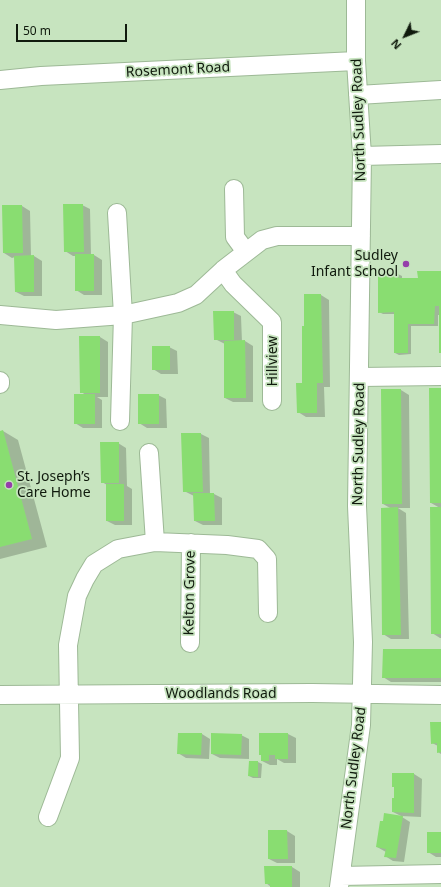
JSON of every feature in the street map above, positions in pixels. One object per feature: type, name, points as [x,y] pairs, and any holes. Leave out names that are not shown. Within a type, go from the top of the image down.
[{"type":"street","name":"North Sudley Road","points":[[340,881],[361,725],[363,642],[357,506],[362,156],[356,61],[356,0]]},
{"type":"street","name":"Rosemont Road","points":[[0,80],[41,76],[356,61]]},
{"type":"street","points":[[358,95],[441,90]]},
{"type":"street","points":[[362,156],[441,154]]},
{"type":"street","points":[[234,189],[235,236],[246,252]]},
{"type":"street","points":[[117,213],[123,315],[120,421]]},
{"type":"street","points":[[0,315],[56,320],[123,315],[178,303],[196,295],[223,270],[262,240],[278,236],[361,236]]},
{"type":"street","name":"Hillview","points":[[223,270],[233,284],[272,322],[272,400]]},
{"type":"street","points":[[360,377],[441,376]]},
{"type":"street","points":[[149,453],[155,542]]},
{"type":"street","name":"Kelton Grove","points":[[48,817],[70,758],[68,644],[77,596],[85,578],[94,564],[118,549],[155,542],[227,545],[258,549],[267,559],[268,613]]},
{"type":"street","name":"Kelton Grove","points":[[190,643],[191,543]]},
{"type":"street","name":"Woodlands Road","points":[[0,695],[312,693],[441,695]]},
{"type":"street","points":[[340,881],[441,874]]},
{"type":"building","points":[[63,204],[83,204],[84,252],[64,252]]},
{"type":"building","points":[[2,205],[22,205],[23,253],[3,253]]},
{"type":"building","points":[[75,254],[94,254],[94,291],[75,291]]},
{"type":"building","points":[[34,255],[34,292],[15,292],[14,256]]},
{"type":"building","points":[[417,271],[441,271],[441,353],[439,353],[439,306],[435,306],[434,324],[408,324],[408,353],[394,353],[394,312],[378,313],[378,273],[398,273],[399,278],[418,278]]},
{"type":"building","points":[[304,294],[321,294],[323,383],[317,383],[317,413],[297,413],[296,383],[302,383],[302,326],[304,326]]},
{"type":"building","points":[[213,311],[234,311],[234,340],[214,340]]},
{"type":"building","points":[[79,336],[100,336],[100,393],[80,393]]},
{"type":"building","points":[[245,340],[246,398],[224,398],[224,341]]},
{"type":"building","points":[[152,346],[170,346],[170,370],[152,370]]},
{"type":"building","points":[[429,388],[441,388],[441,503],[430,503]]},
{"type":"building","points":[[381,389],[401,389],[402,504],[382,504]]},
{"type":"building","points":[[74,394],[95,394],[95,424],[74,424]]},
{"type":"building","points":[[138,394],[159,394],[159,424],[138,424]]},
{"type":"building","name":"St. Joseph’s Care Home","points":[[3,430],[32,539],[0,547],[0,431]]},
{"type":"building","points":[[181,433],[201,433],[203,492],[183,492]]},
{"type":"building","points":[[100,442],[119,442],[119,483],[101,483]]},
{"type":"building","points":[[106,484],[124,484],[124,521],[106,521]]},
{"type":"building","points":[[193,493],[214,493],[215,521],[194,521]]},
{"type":"building","points":[[398,507],[401,635],[382,635],[381,508]]},
{"type":"building","points":[[430,507],[441,507],[441,634],[431,634]]},
{"type":"building","points":[[383,649],[441,649],[441,678],[382,678]]},
{"type":"building","points":[[430,722],[441,722],[441,752],[437,753],[437,743],[431,744]]},
{"type":"building","points":[[178,733],[202,733],[201,755],[177,754]]},
{"type":"building","points":[[211,733],[242,734],[241,755],[211,754]]},
{"type":"building","points":[[259,733],[288,733],[288,759],[275,759],[275,755],[269,755],[269,761],[261,761],[261,755],[259,755]]},
{"type":"building","points":[[249,761],[258,761],[258,777],[248,776]]},
{"type":"building","points":[[392,773],[414,773],[414,813],[392,812],[394,787],[392,787]]},
{"type":"building","points":[[384,813],[403,816],[396,858],[384,857],[386,849],[376,847],[380,821],[383,821]]},
{"type":"building","points":[[268,830],[287,830],[288,859],[268,859]]},
{"type":"building","points":[[427,832],[441,832],[441,853],[427,853]]},
{"type":"building","points":[[264,866],[292,866],[292,887],[270,887],[270,884],[265,884]]},
{"type":"place","name":"Sudley Infant School","points":[[406,264]]},
{"type":"place","name":"St. Joseph’s Care Home","points":[[9,485]]}]
